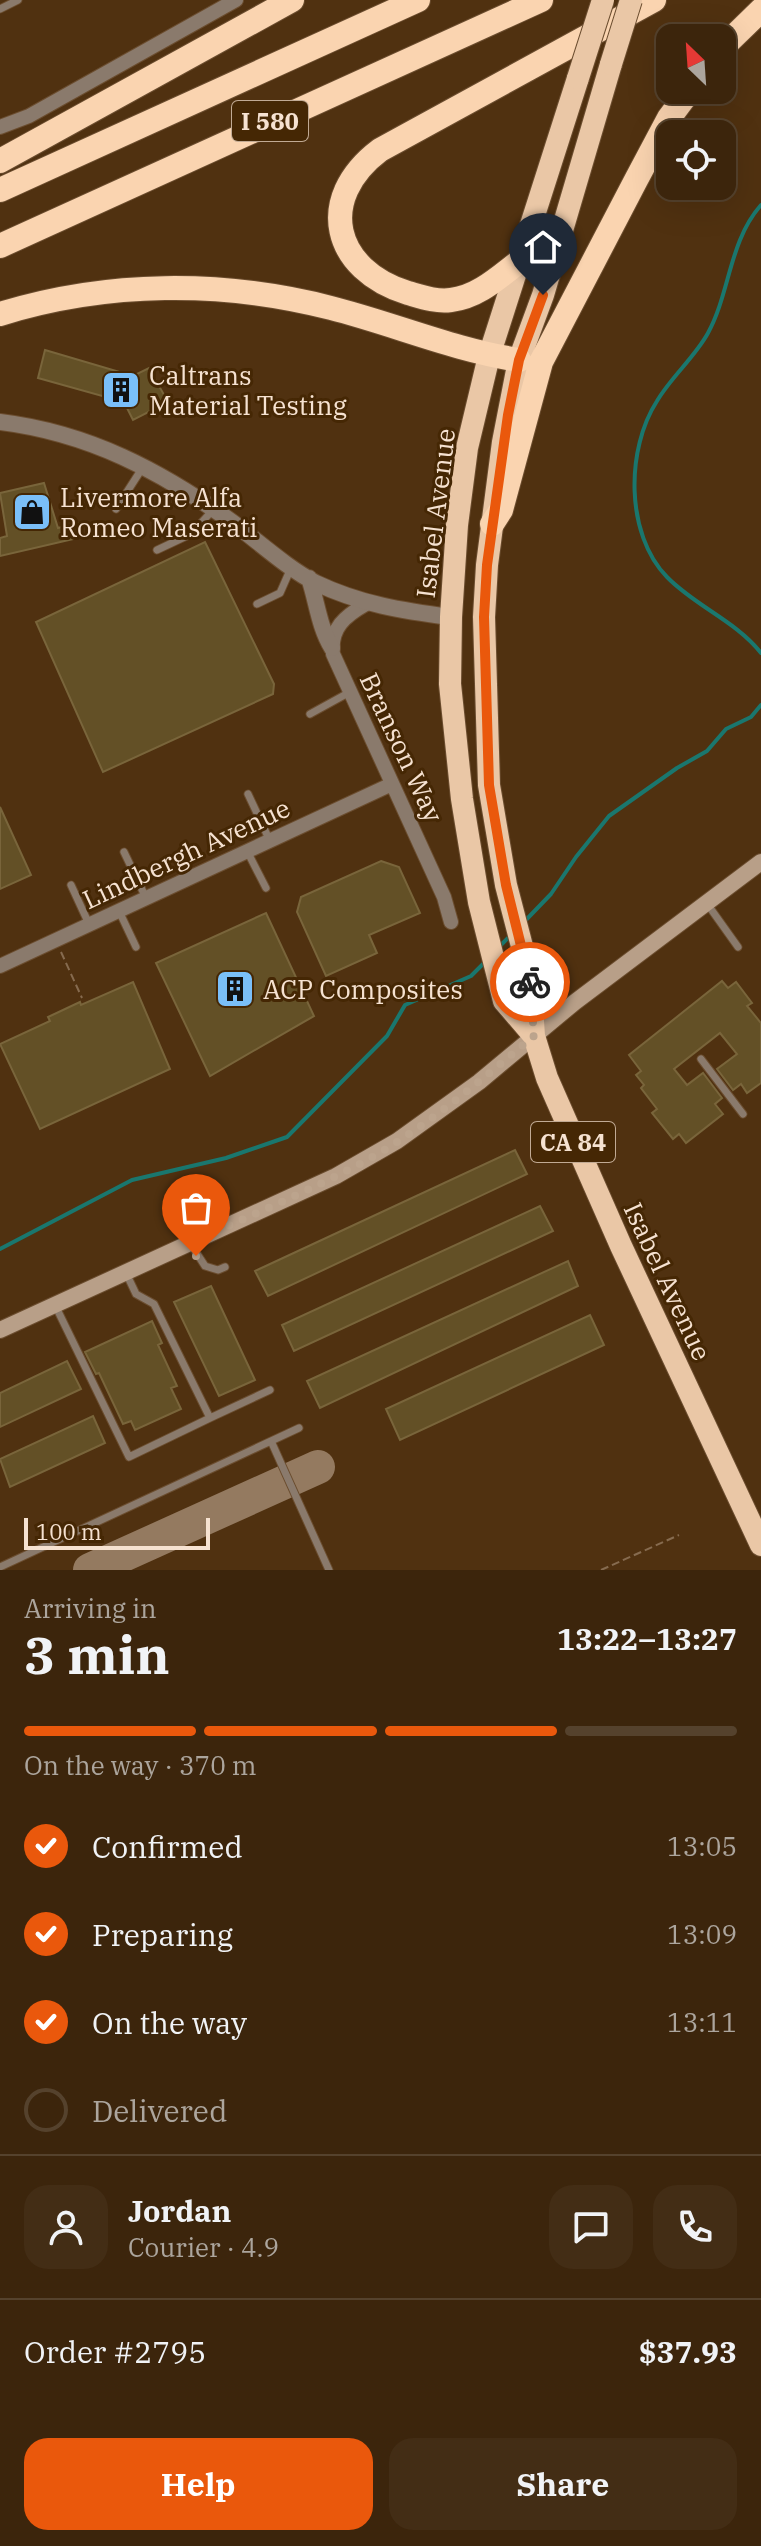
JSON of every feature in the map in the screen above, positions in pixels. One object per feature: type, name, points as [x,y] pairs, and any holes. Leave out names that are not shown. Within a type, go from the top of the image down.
[{"type":"highway","points":[[0,161],[292,0]]},
{"type":"highway","name":"I 580","points":[[0,190],[377,10],[418,0]]},
{"type":"highway","name":"I 580","points":[[0,246],[541,0]]},
{"type":"highway","name":"Isabel Avenue","points":[[534,1036],[504,1001],[479,902],[462,799],[450,684],[457,525],[467,448],[489,356],[603,0]]},
{"type":"highway","name":"Isabel Avenue","points":[[631,0],[543,295],[519,360],[492,524],[484,617],[489,785],[506,885],[530,977],[534,1036],[565,1123],[761,1545]]},
{"type":"highway","points":[[520,261],[485,287],[452,300],[433,300],[396,289],[367,274],[355,261],[341,230],[343,195],[353,176],[380,150],[654,0]]},
{"type":"highway","points":[[736,34],[761,10]]},
{"type":"highway","points":[[492,524],[501,510],[541,362],[649,155],[681,104]]},
{"type":"highway","points":[[0,314],[56,299],[127,289],[215,289],[330,308],[489,356],[519,360]]},
{"type":"main road","points":[[0,1330],[336,1176],[397,1141],[479,1082],[534,1036],[761,862]]},
{"type":"street","points":[[0,127],[29,116],[236,0]]},
{"type":"street","points":[[0,422],[75,437],[144,465],[213,509],[309,578],[366,604],[451,617]]},
{"type":"street","points":[[309,578],[318,604],[320,623],[332,648]]},
{"type":"street","points":[[332,648],[335,629],[348,614],[366,604]]},
{"type":"street","name":"Branson Way","points":[[332,648],[444,897],[451,922]]},
{"type":"street","name":"Lindbergh Avenue","points":[[0,966],[392,784]]},
{"type":"lane","points":[[0,9],[18,0]]},
{"type":"lane","points":[[116,509],[144,465]]},
{"type":"lane","points":[[157,550],[191,534],[213,509]]},
{"type":"lane","points":[[257,604],[280,593],[292,566]]},
{"type":"lane","points":[[310,714],[350,692]]},
{"type":"lane","points":[[248,794],[270,841]]},
{"type":"lane","points":[[247,851],[266,888]]},
{"type":"lane","points":[[124,852],[146,898]]},
{"type":"lane","points":[[71,885],[89,924]]},
{"type":"lane","points":[[706,903],[738,947]]},
{"type":"lane","points":[[119,911],[136,947]]},
{"type":"lane","points":[[701,1059],[743,1114]]},
{"type":"lane","points":[[190,1243],[205,1266],[218,1270],[225,1267]]},
{"type":"lane","points":[[126,1272],[136,1294],[154,1304],[210,1418]]},
{"type":"lane","points":[[55,1305],[129,1457],[270,1390]]},
{"type":"lane","points":[[0,1567],[299,1428]]},
{"type":"lane","points":[[271,1441],[329,1570]]},
{"type":"path","points":[[60,951],[82,998]]},
{"type":"path","points":[[601,1570],[679,1535]]},
{"type":"building","name":"Caltrans Material Testing","points":[[45,350],[133,376],[149,368],[168,402],[133,420],[124,402],[38,378]]},
{"type":"building","points":[[44,483],[58,528],[79,523],[82,537],[0,556],[0,538],[7,536],[0,493]]},
{"type":"building","points":[[205,542],[274,684],[273,694],[103,772],[36,622]]},
{"type":"building","points":[[0,807],[31,875],[0,889]]},
{"type":"building","points":[[381,861],[399,867],[420,913],[369,935],[377,953],[326,976],[297,912],[301,897]]},
{"type":"building","name":"ACP Composites","points":[[266,913],[314,1016],[210,1076],[156,963]]},
{"type":"building","points":[[722,981],[728,988],[736,982],[752,1003],[747,1006],[761,1023],[761,1083],[747,1093],[741,1084],[733,1090],[717,1069],[737,1054],[720,1033],[674,1069],[687,1085],[703,1073],[722,1098],[715,1104],[723,1114],[686,1143],[679,1134],[673,1139],[652,1113],[657,1109],[641,1088],[644,1085],[636,1075],[641,1071],[629,1055]]},
{"type":"building","points":[[133,982],[170,1069],[40,1129],[0,1044],[50,1021],[48,1017],[80,1002],[81,1005]]},
{"type":"building","points":[[515,1150],[527,1174],[268,1296],[255,1271]]},
{"type":"building","points":[[540,1206],[553,1231],[294,1351],[282,1325]]},
{"type":"building","points":[[568,1261],[578,1286],[320,1408],[307,1381]]},
{"type":"building","points":[[211,1286],[255,1380],[219,1396],[174,1302]]},
{"type":"building","points":[[590,1315],[604,1345],[400,1440],[386,1409]]},
{"type":"building","points":[[152,1321],[162,1343],[158,1345],[177,1386],[171,1388],[181,1409],[135,1430],[131,1421],[123,1424],[99,1373],[96,1374],[85,1352]]},
{"type":"building","points":[[67,1361],[81,1389],[0,1427],[0,1393]]},
{"type":"building","points":[[93,1416],[105,1443],[10,1487],[0,1459]]},
{"type":"waterway","points":[[761,205],[742,235],[708,333],[663,392],[647,421],[635,466],[637,515],[653,559],[678,587],[740,632],[761,653]]},
{"type":"waterway","points":[[523,923],[551,894],[609,816],[677,768],[707,751],[726,729],[751,717],[761,705]]},
{"type":"waterway","points":[[497,949],[511,935]]},
{"type":"waterway","points":[[0,1249],[132,1180],[226,1158],[287,1137],[387,1036],[405,1005],[471,976],[486,961]]},
{"type":"taxiway","points":[[90,1570],[318,1467]]},
{"type":"way so far","points":[[196,1256],[190,1243],[367,1160],[479,1082],[534,1036],[530,982]]},
{"type":"place","name":"Caltrans Material Testing","points":[[121,390]]},
{"type":"place","name":"Livermore Alfa Romeo Maserati","points":[[32,512]]},
{"type":"place","name":"ACP Composites","points":[[235,989]]},
{"type":"route","points":[[530,982],[506,885],[489,785],[484,617],[487,565],[503,442],[519,360],[543,295]]}]
